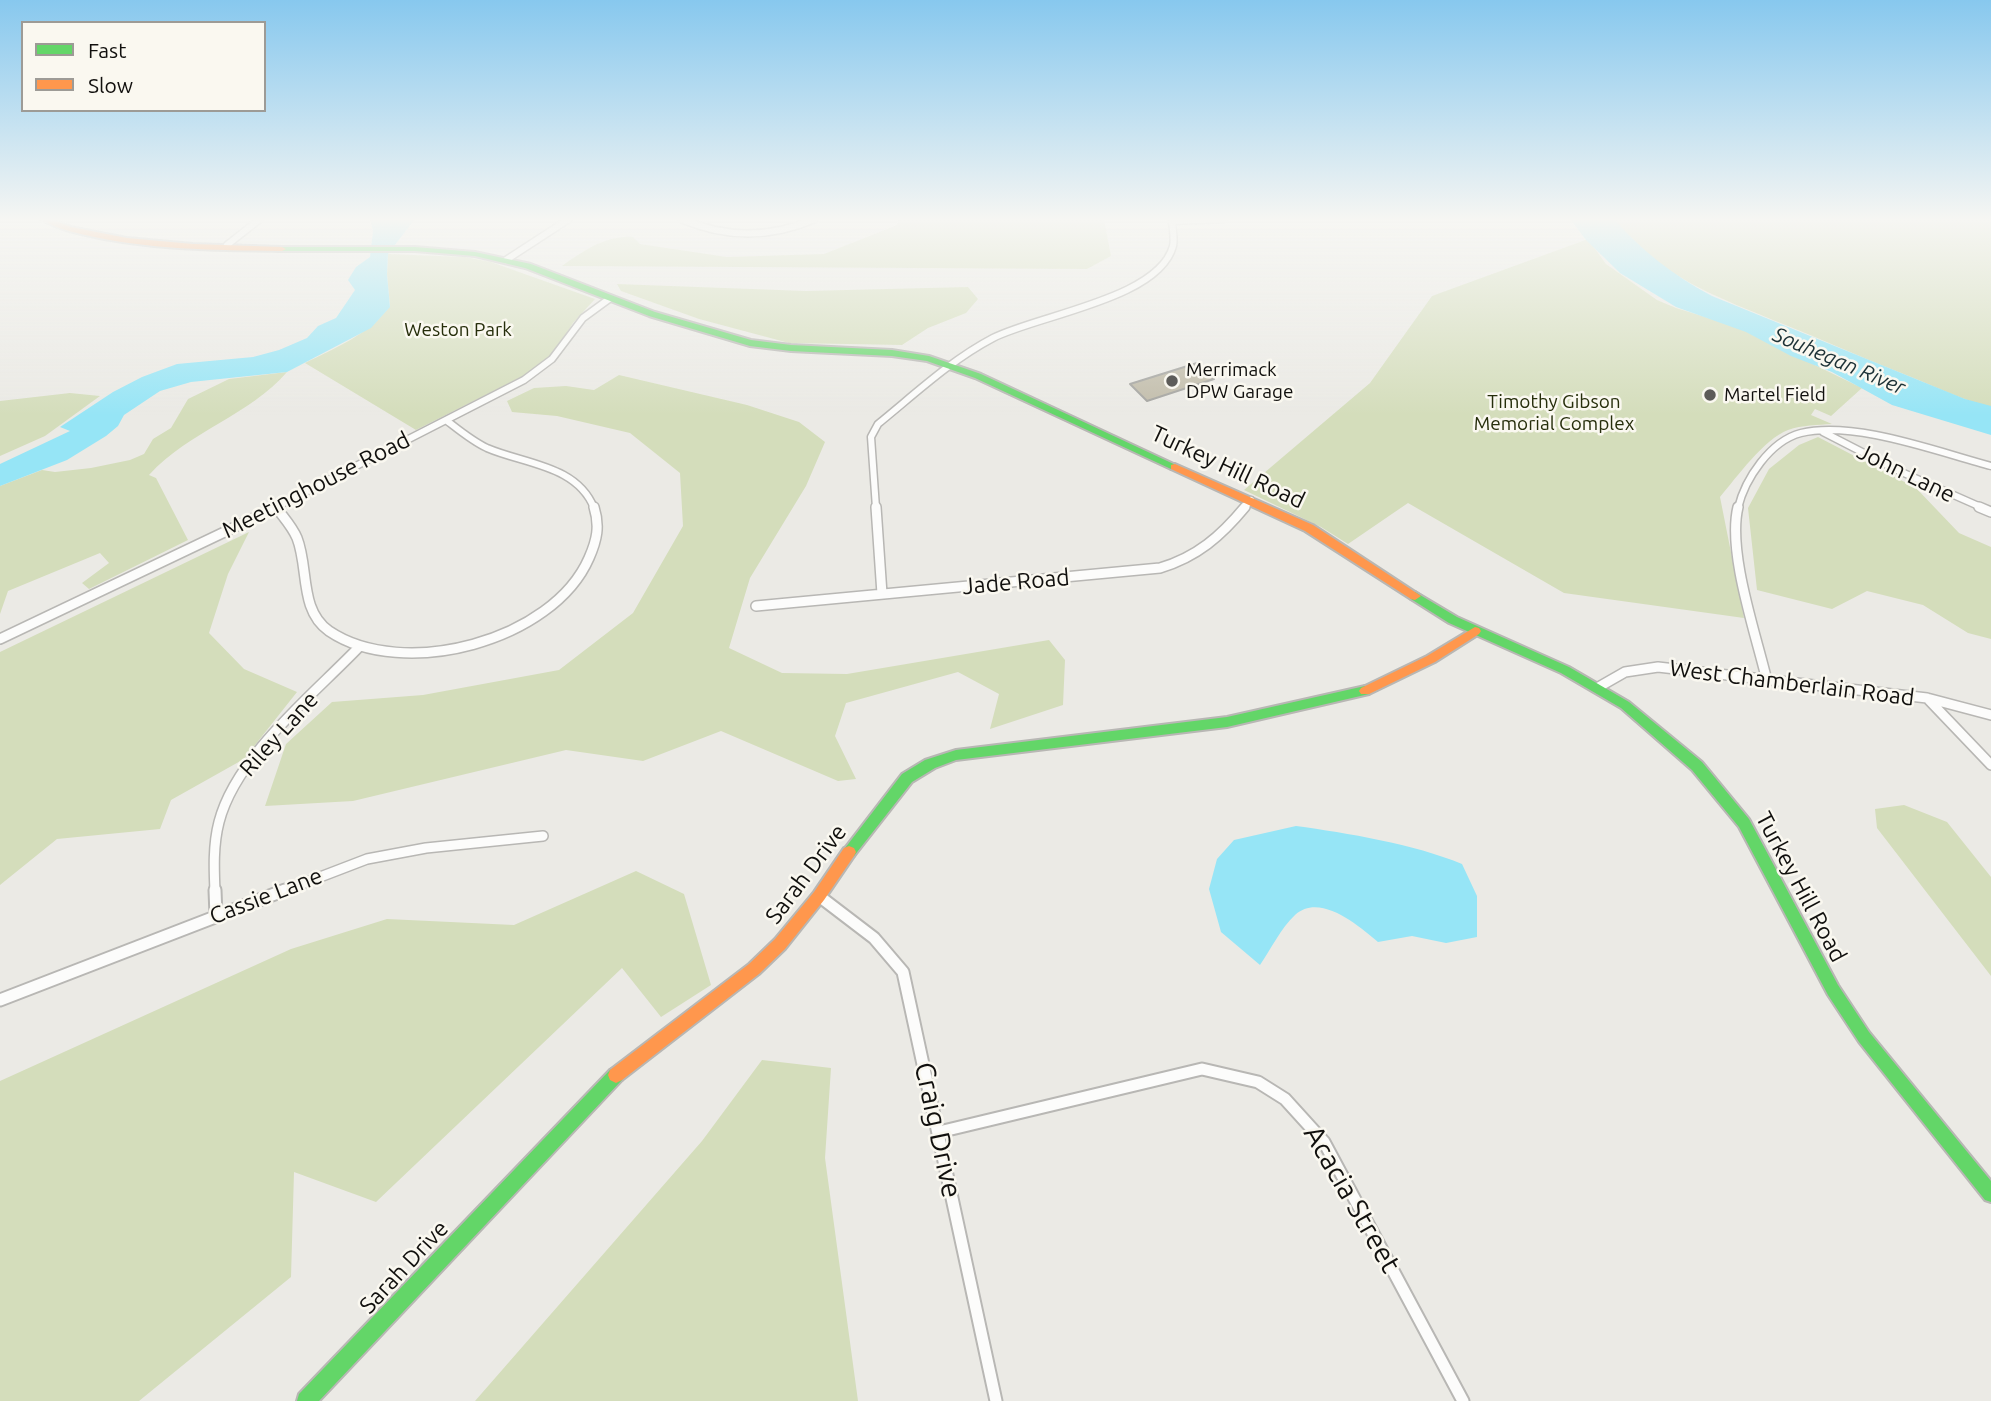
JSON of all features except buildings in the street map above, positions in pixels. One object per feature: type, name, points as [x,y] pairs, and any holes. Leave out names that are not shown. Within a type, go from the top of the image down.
[{"type":"street","name":"Turkey Hill Road","points":[[570,284],[694,329],[751,343],[815,352],[893,353],[951,365],[1251,500],[1324,537],[1431,607],[1475,631],[1542,660],[1625,705],[1675,745],[1726,799],[1759,848],[1833,990],[1894,1075],[1991,1194]]},
{"type":"street","points":[[883,594],[871,437],[878,424],[951,365],[997,337],[1121,293],[1137,284]]},
{"type":"street","name":"Meetinghouse Road","points":[[0,639],[276,507],[540,369],[557,354],[583,318],[609,299]]},
{"type":"street","points":[[276,507],[297,537],[304,587],[311,611],[330,632],[359,647],[391,653],[428,653],[486,640],[521,625],[552,605],[575,583],[591,559],[598,525],[593,505],[580,487],[547,467],[483,446],[446,420]]},
{"type":"street","points":[[1767,681],[1737,554],[1734,523],[1736,508],[1748,479],[1771,451],[1791,436],[1821,431],[1870,433],[1991,466]]},
{"type":"street","name":"John Lane","points":[[1821,431],[1897,470],[1991,512]]},
{"type":"street","name":"Jade Road","points":[[756,606],[1135,571],[1183,563],[1208,546],[1251,500]]},
{"type":"street","name":"Sarah Drive","points":[[306,1401],[621,1070],[754,969],[779,944],[820,896],[834,872],[906,778],[930,764],[956,755],[1227,722],[1357,695],[1431,659],[1475,631]]},
{"type":"street","name":"Riley Lane","points":[[216,916],[215,845],[223,808],[236,783],[272,738],[359,647]]},
{"type":"street","name":"West Chamberlain Road","points":[[1597,688],[1619,673],[1644,667],[1927,698],[1991,715]]},
{"type":"street","points":[[1927,698],[1991,765]]},
{"type":"street","name":"Cassie Lane","points":[[0,1000],[330,872],[386,854],[543,836]]},
{"type":"street","name":"Craig Drive","points":[[820,896],[863,926],[885,946],[903,972],[996,1401]]},
{"type":"street","name":"Acacia Street","points":[[939,1132],[1202,1069],[1236,1072],[1269,1087],[1300,1111],[1324,1142],[1462,1401]]},
{"type":"green space","name":"Weston Park","points":[[388,284],[554,284],[595,299],[573,323],[554,353],[537,369],[416,430],[305,363],[362,333],[390,306]]},
{"type":"green space","points":[[617,284],[806,291],[968,287],[978,299],[966,313],[928,328],[902,345],[789,343],[699,319],[621,291]]},
{"type":"green space","name":"Timothy Gibson Memorial Complex","points":[[1464,284],[1635,284],[1657,300],[1735,326],[1862,388],[1831,416],[1815,409],[1811,415],[1832,424],[1793,428],[1770,441],[1751,459],[1720,497],[1744,618],[1564,593],[1408,503],[1348,544],[1321,527],[1244,490],[1370,383],[1432,296]]},
{"type":"green space","points":[[1694,284],[1991,284],[1991,407],[1967,400]]},
{"type":"green space","points":[[287,372],[255,400],[182,447],[149,475],[156,478],[188,540],[89,589],[82,583],[109,563],[100,553],[8,591],[0,614],[0,486],[42,470],[55,472],[91,468],[130,460],[144,454],[153,439],[171,428],[188,399],[229,379]]},
{"type":"green space","points":[[619,375],[747,405],[799,422],[825,442],[806,486],[750,578],[729,648],[782,673],[847,674],[1049,640],[1065,660],[1063,705],[990,729],[999,694],[958,672],[846,703],[835,736],[856,779],[838,781],[721,731],[643,761],[566,750],[353,801],[265,806],[286,744],[332,702],[423,695],[559,670],[633,613],[683,526],[680,473],[630,433],[557,416],[512,412],[507,401],[534,388],[566,386],[594,390]]},
{"type":"green space","points":[[70,393],[100,396],[45,436],[0,456],[0,401]]},
{"type":"green space","points":[[1818,437],[1916,488],[1959,533],[1991,547],[1991,639],[1968,633],[1923,605],[1867,591],[1832,609],[1757,590],[1748,508],[1769,469],[1799,445]]},
{"type":"green space","points":[[249,532],[228,574],[209,633],[244,669],[297,692],[244,759],[171,800],[160,829],[57,839],[0,885],[0,652]]},
{"type":"green space","points":[[1904,805],[1947,822],[1991,877],[1991,976],[1877,828],[1875,809]]},
{"type":"green space","points":[[636,871],[684,894],[711,985],[661,1017],[622,968],[376,1202],[294,1172],[291,1277],[139,1401],[0,1401],[0,1081],[291,949],[387,919],[514,925]]},
{"type":"green space","points":[[762,1060],[831,1068],[825,1158],[858,1401],[475,1401],[702,1141]]},
{"type":"water","points":[[351,284],[388,284],[390,307],[371,328],[287,372],[191,382],[160,391],[124,415],[118,426],[106,436],[67,460],[0,486],[0,464],[70,431],[60,427],[113,392],[142,377],[177,364],[253,357],[279,350],[307,338],[318,326],[336,318],[355,290]]},
{"type":"water","name":"Souhegan River","points":[[1639,284],[1692,284],[1712,296],[1965,399],[1991,406],[1991,435],[1892,405],[1832,372],[1791,356],[1746,332],[1676,307]]},
{"type":"water","points":[[1296,826],[1402,845],[1462,864],[1477,896],[1477,937],[1446,943],[1412,936],[1378,942],[1350,920],[1316,907],[1305,909],[1290,920],[1260,965],[1221,932],[1209,889],[1217,859],[1234,840]]},
{"type":"traffic: fast","points":[[575,284],[652,314],[750,343],[791,348],[892,353],[929,359],[978,376],[1175,467]]},
{"type":"traffic: fast","points":[[1415,596],[1453,620],[1565,670],[1625,705],[1697,766],[1744,823],[1833,990],[1864,1037],[1991,1194]]},
{"type":"traffic: fast","points":[[849,852],[907,778],[930,764],[956,755],[1227,722],[1365,691]]},
{"type":"traffic: fast","points":[[306,1401],[616,1075]]},
{"type":"traffic: slow","points":[[1175,467],[1309,528],[1415,596]]},
{"type":"traffic: slow","points":[[1365,691],[1431,659],[1475,631]]},
{"type":"traffic: slow","points":[[616,1075],[754,969],[780,944],[819,896],[849,852]]},
{"type":"place","name":"Merrimack DPW Garage","points":[[1172,381]]},
{"type":"place","name":"Martel Field","points":[[1710,395]]}]
